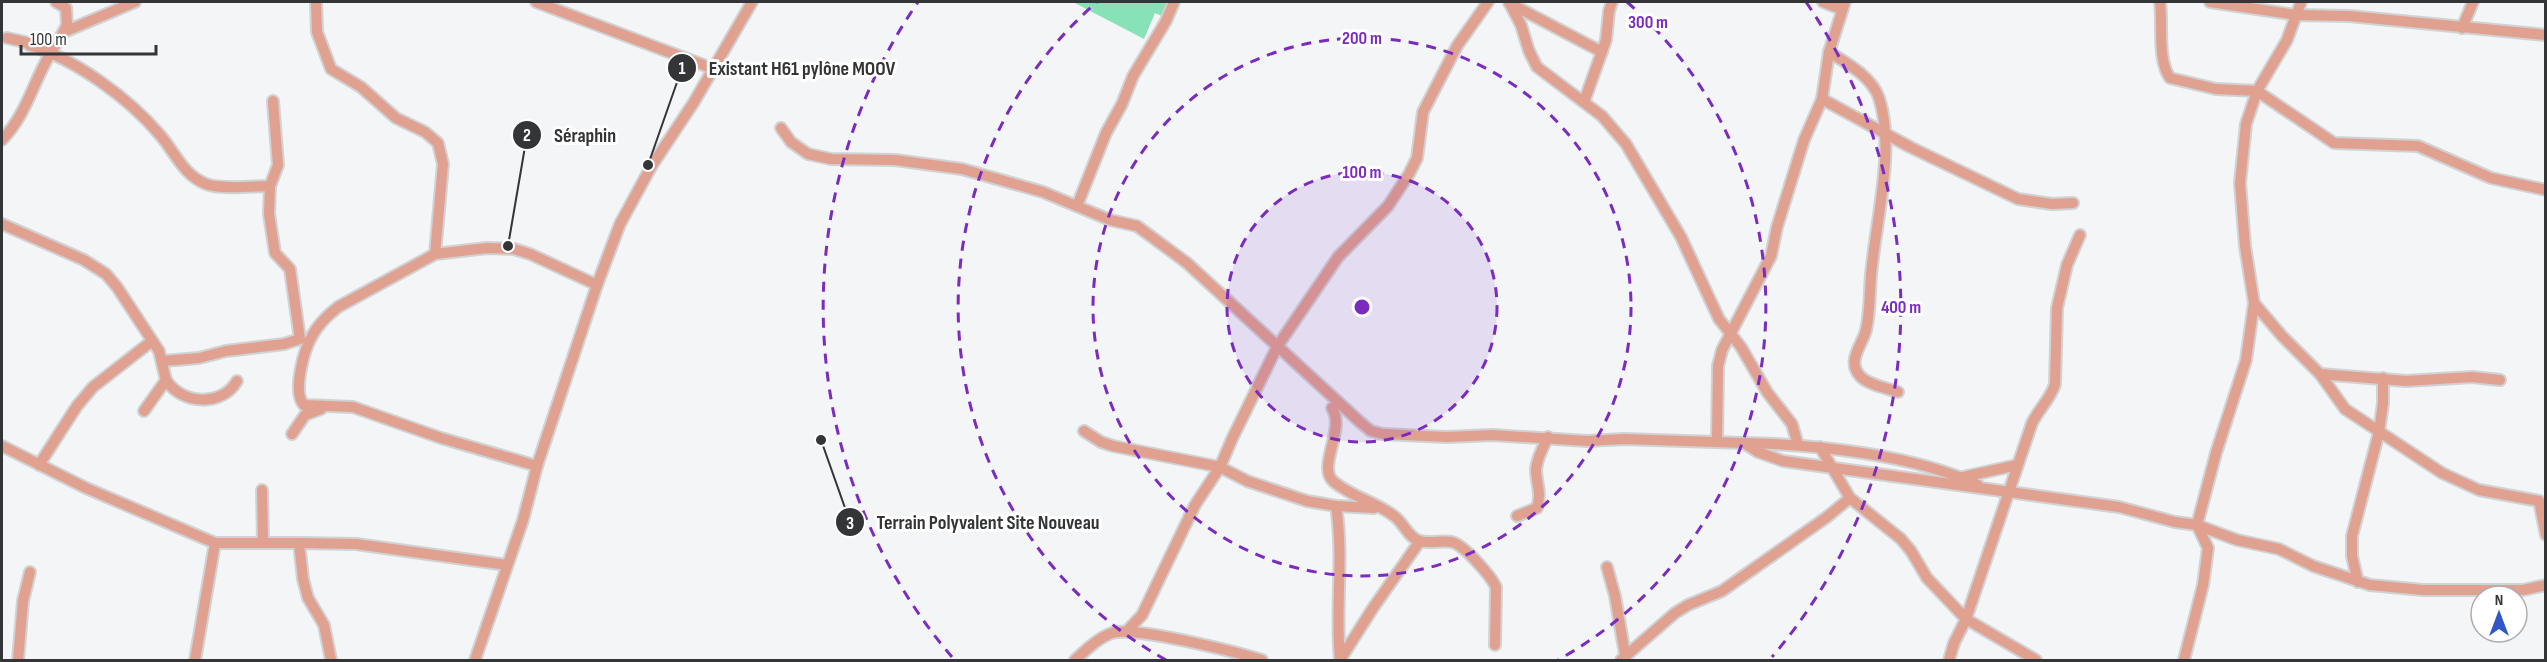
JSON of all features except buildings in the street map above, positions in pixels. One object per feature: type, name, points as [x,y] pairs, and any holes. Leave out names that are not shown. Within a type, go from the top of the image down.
[{"type":"street","points":[[2,140],[22,115],[51,52],[67,25],[68,12],[57,2]]},
{"type":"street","points":[[29,45],[62,36],[135,2]]},
{"type":"street","points":[[316,2],[317,32],[331,69],[368,92],[396,118],[425,132],[438,143],[443,164],[435,254]]},
{"type":"street","points":[[536,2],[714,69]]},
{"type":"street","points":[[475,660],[523,520],[537,466],[597,285],[620,224],[651,167],[714,69],[752,2]]},
{"type":"street","points":[[1077,206],[1106,133],[1122,104],[1133,76],[1166,21],[1174,2]]},
{"type":"street","points":[[1127,632],[1142,615],[1195,505],[1220,467],[1277,347],[1342,252],[1388,206],[1409,174],[1417,158],[1423,112],[1457,45],[1488,2]]},
{"type":"street","points":[[1509,2],[1602,52]]},
{"type":"street","points":[[1509,2],[1521,25],[1528,51],[1537,67],[1602,116],[1626,144],[1681,237],[1719,319],[1741,347],[1767,392],[1792,424],[1798,445]]},
{"type":"street","points":[[1584,102],[1606,40],[1612,2]]},
{"type":"street","points":[[1717,441],[1718,366],[1730,333],[1763,274],[1804,140],[1822,99],[1829,52],[1843,5],[1823,2]]},
{"type":"street","points":[[2160,2],[2162,57],[2164,70],[2170,78],[2216,89],[2257,91],[2334,143],[2418,146],[2491,178],[2546,190]]},
{"type":"street","points":[[2211,2],[2296,15],[2349,16],[2546,35]]},
{"type":"street","points":[[2184,660],[2204,585],[2208,548],[2197,525],[2216,453],[2246,360],[2254,303],[2245,246],[2240,183],[2246,124],[2257,91],[2287,40],[2301,2]]},
{"type":"street","points":[[2462,28],[2473,2]]},
{"type":"street","points":[[7,38],[51,52],[83,71],[137,111],[160,134],[186,171],[193,177],[209,185],[270,186]]},
{"type":"street","points":[[1829,52],[1868,81],[1879,97],[1884,133],[1884,177],[1872,265],[1867,327],[1855,354],[1855,365],[1859,375],[1868,381],[1898,392]]},
{"type":"street","points":[[1822,99],[1884,133],[2018,199],[2052,204],[2073,203]]},
{"type":"street","points":[[273,101],[279,165],[270,186],[269,214],[275,253],[287,263],[290,269],[305,338],[298,387],[306,411]]},
{"type":"street","points":[[781,128],[791,142],[808,154],[831,159],[895,160],[962,169],[1043,192],[1110,220],[1137,226],[1187,263],[1371,431],[1383,434],[1447,437],[1492,435],[1587,441],[1624,439],[1717,441],[1820,447],[1911,464],[1963,478],[1985,488]]},
{"type":"street","points":[[2,224],[84,260],[100,270],[117,286],[152,341],[163,361],[166,380],[176,392],[208,399],[219,398],[227,394],[237,381]]},
{"type":"street","points":[[1949,660],[1954,643],[1966,619],[2032,423],[2044,402],[2052,395],[2055,384],[2059,298],[2067,265],[2080,235]]},
{"type":"street","points":[[163,361],[199,358],[226,351],[284,344],[305,338],[338,307],[435,254],[487,248],[514,249],[554,264],[597,285]]},
{"type":"street","points":[[2254,303],[2282,336],[2320,374],[2345,409],[2442,473],[2479,490],[2539,501],[2546,535]]},
{"type":"street","points":[[39,465],[77,406],[93,387],[152,341]]},
{"type":"street","points":[[2320,374],[2406,381],[2472,377],[2500,380]]},
{"type":"street","points":[[2358,582],[2352,556],[2352,536],[2379,432],[2384,403],[2383,378]]},
{"type":"street","points":[[144,411],[166,380]]},
{"type":"street","points":[[292,435],[306,411],[340,406],[359,409],[441,438],[537,466]]},
{"type":"street","points":[[1332,408],[1337,420],[1328,467],[1329,477],[1360,499],[1396,517],[1412,536],[1420,541],[1452,542],[1462,545],[1493,580],[1498,601],[1495,645]]},
{"type":"street","points":[[1084,431],[1101,442],[1113,446],[1220,467],[1247,481],[1286,495],[1336,506],[1381,509]]},
{"type":"street","points":[[1517,516],[1537,508],[1540,496],[1536,472],[1537,463],[1548,437]]},
{"type":"street","points":[[1744,443],[1773,458],[2094,502],[2175,522],[2197,525],[2237,540],[2279,549],[2313,566],[2358,582],[2423,590],[2523,590],[2546,585]]},
{"type":"street","points":[[2,446],[86,488],[214,543],[263,541],[356,544],[507,566]]},
{"type":"street","points":[[1820,447],[1850,498],[1901,539],[1911,551],[1926,578],[1966,619],[2036,660]]},
{"type":"street","points":[[1963,478],[2017,465]]},
{"type":"street","points":[[262,490],[263,541]]},
{"type":"street","points":[[1624,660],[1676,613],[1688,605],[1722,591],[1827,517],[1850,498]]},
{"type":"street","points":[[1336,506],[1340,531],[1338,622],[1340,660]]},
{"type":"street","points":[[1340,660],[1420,541]]},
{"type":"street","points":[[195,660],[214,543]]},
{"type":"street","points":[[299,543],[303,579],[308,598],[324,625],[331,660]]},
{"type":"street","points":[[1607,567],[1617,605],[1624,660]]},
{"type":"street","points":[[18,660],[23,601],[30,572]]},
{"type":"street","points":[[1075,660],[1100,639],[1113,633],[1127,632],[1175,640],[1262,660]]},
{"type":"green space","points":[[1073,2],[1170,2],[1164,17],[1155,13],[1144,39]]},
{"type":"place","name":"Existant H61 pylône MOOV","points":[[648,165]]},
{"type":"place","name":"Séraphin","points":[[508,246]]},
{"type":"place","name":"Terrain Polyvalent Site Nouveau","points":[[821,440]]}]
